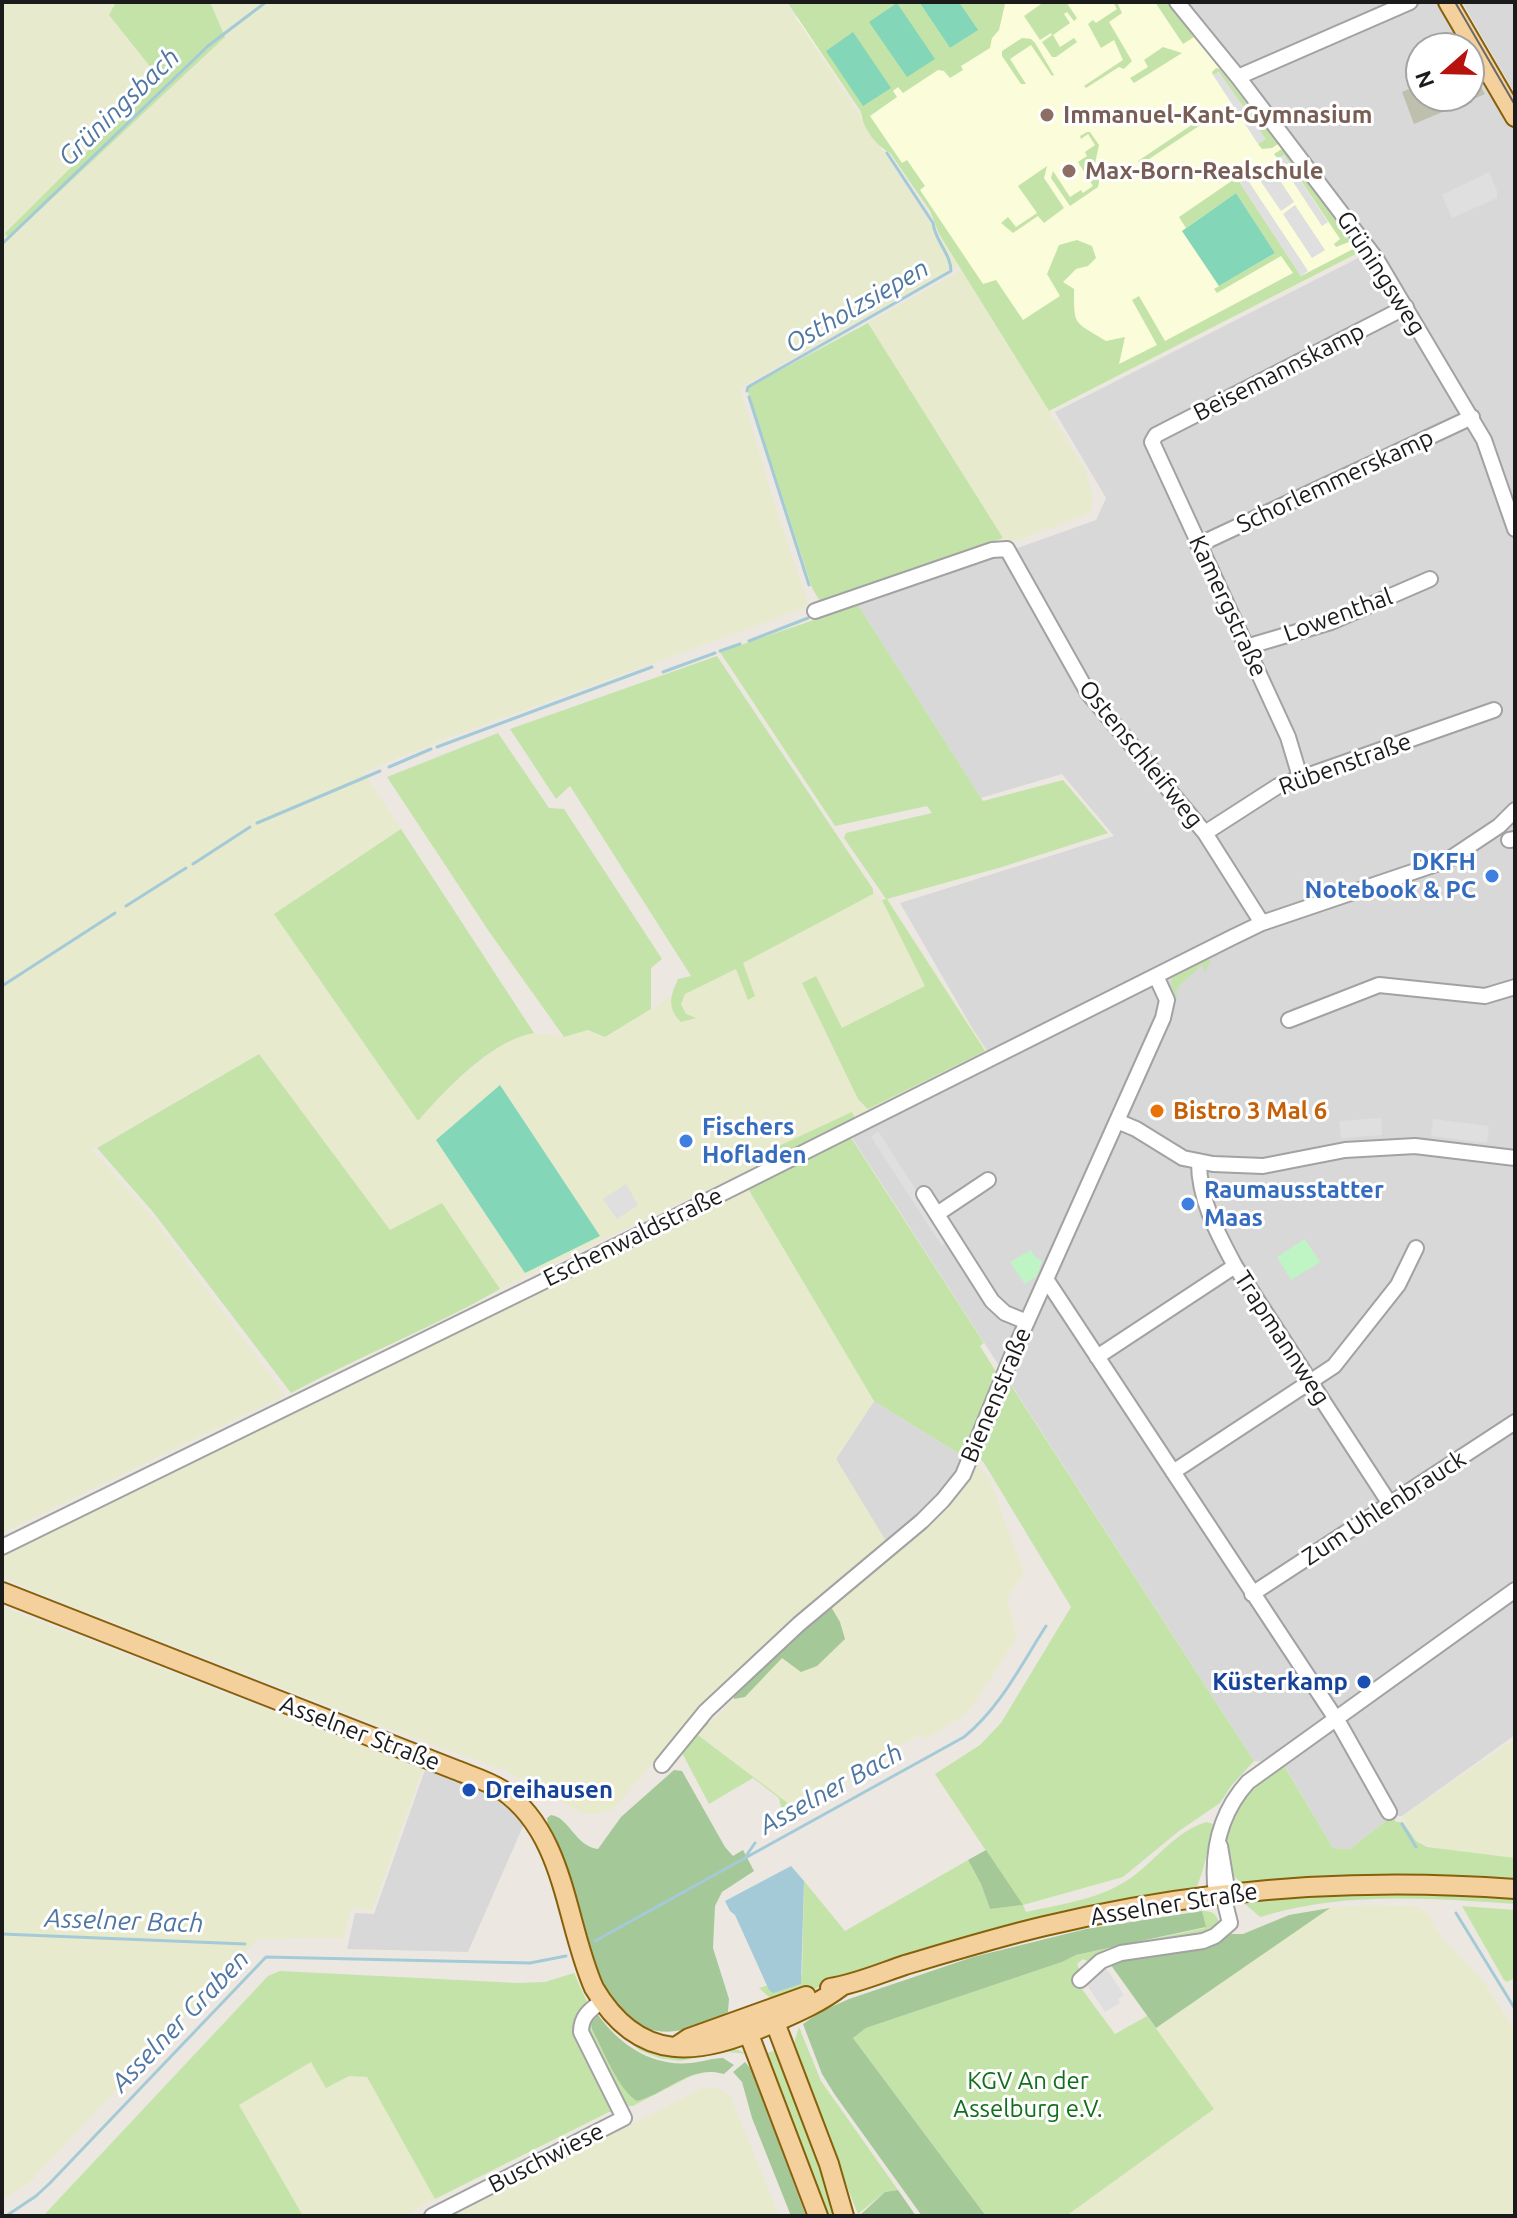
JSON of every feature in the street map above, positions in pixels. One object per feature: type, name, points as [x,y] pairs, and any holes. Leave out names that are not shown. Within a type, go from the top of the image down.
[{"type":"main road","points":[[1448,2],[1515,117]]},
{"type":"main road","name":"Asselner Straße","points":[[2,1592],[456,1770],[502,1791],[531,1817],[546,1842],[587,1973],[602,2001],[621,2022],[660,2045],[688,2049],[707,2046],[823,1989],[842,1986],[973,1945],[1122,1910],[1222,1895],[1340,1886],[1440,1885],[1515,1889]]},
{"type":"main road","points":[[772,2015],[829,2164],[844,2216]]},
{"type":"main road","points":[[745,2026],[818,2216]]},
{"type":"street","name":"Grüningsweg","points":[[1177,2],[1363,239],[1472,417],[1484,440],[1515,529]]},
{"type":"street","points":[[1238,77],[1410,2]]},
{"type":"street","name":"Beisemannskamp","points":[[1154,438],[1406,307]]},
{"type":"street","name":"Schorlemmerskamp","points":[[1198,545],[1472,417]]},
{"type":"street","name":"Kamergstraße","points":[[1154,438],[1153,448],[1288,737],[1300,777]]},
{"type":"street","name":"Ostenschleifweg","points":[[815,611],[992,550],[1007,549],[1088,693],[1205,833],[1262,923]]},
{"type":"street","name":"Lowenthal","points":[[1246,647],[1331,622],[1430,579]]},
{"type":"street","name":"Rübenstraße","points":[[1205,833],[1278,786],[1494,710]]},
{"type":"street","name":"Eschenwaldstraße","points":[[2,1547],[644,1232],[1262,923],[1447,860],[1499,826],[1515,810]]},
{"type":"street","name":"Bienenstraße","points":[[662,1765],[706,1711],[729,1689],[799,1624],[911,1530],[957,1483],[972,1455],[1027,1322],[1166,1008],[1167,1000],[1156,976]]},
{"type":"street","points":[[1289,1020],[1379,985],[1485,996],[1515,987]]},
{"type":"street","points":[[1117,1121],[1136,1129],[1167,1150],[1199,1163],[1263,1166],[1345,1150],[1415,1146],[1515,1158]]},
{"type":"street","name":"Trapmannweg","points":[[1199,1163],[1199,1179],[1205,1199],[1235,1266],[1390,1504]]},
{"type":"street","points":[[937,1214],[988,1180]]},
{"type":"street","points":[[924,1194],[992,1301],[1005,1313],[1027,1322]]},
{"type":"street","points":[[1173,1472],[1334,1366],[1398,1285],[1416,1248]]},
{"type":"street","points":[[1097,1357],[1235,1266]]},
{"type":"street","points":[[1046,1279],[1335,1718],[1389,1812]]},
{"type":"street","name":"Zum Uhlenbrauck","points":[[1252,1594],[1515,1422]]},
{"type":"street","points":[[1080,1980],[1101,1961],[1121,1953],[1203,1941],[1215,1936],[1230,1923],[1222,1895],[1219,1842],[1225,1815],[1234,1798],[1248,1782],[1515,1590]]},
{"type":"street","name":"Buschwiese","points":[[432,2216],[624,2118],[581,2032],[582,2019],[602,2001]]},
{"type":"shaded area","points":[[2,2],[116,2],[109,15],[160,79],[5,233],[9,239],[225,37],[210,2],[785,2],[958,265],[740,388],[808,603],[805,608],[444,739],[364,772],[401,829],[275,915],[418,1121],[442,1093],[488,1055],[519,1035],[534,1033],[564,1037],[588,1030],[606,1037],[671,997],[678,979],[692,977],[873,890],[882,900],[886,899],[988,1052],[858,1118],[500,1289],[442,1203],[390,1231],[258,1054],[92,1150],[150,1214],[285,1395],[2,1533]]},
{"type":"shaded area","points":[[819,2],[1167,2],[1306,178],[1360,252],[1049,411],[939,234],[930,211],[890,153],[881,149],[861,119],[861,112],[796,17]]},
{"type":"shaded area","points":[[1188,2],[1440,2],[1458,32],[1405,32],[1405,112],[1485,112],[1485,79],[1515,131],[1515,1735],[1402,1816],[1392,1816],[1350,1849],[1333,1848],[1283,1763],[1254,1761],[849,1133],[990,1059],[900,903],[1114,836],[1062,774],[981,798],[858,605],[1096,520],[1106,498],[1055,412],[1366,254]]},
{"type":"shaded area","points":[[1462,2],[1515,2],[1515,94],[1485,42],[1485,32],[1479,32]]},
{"type":"shaded area","points":[[1219,72],[1266,139],[1258,144],[1213,75]]},
{"type":"shaded area","points":[[1410,112],[1442,112],[1414,124]]},
{"type":"shaded area","points":[[1284,155],[1328,222],[1322,226],[1278,159]]},
{"type":"shaded area","points":[[1269,164],[1294,202],[1281,211],[1255,173]]},
{"type":"shaded area","points":[[1489,172],[1497,198],[1452,218],[1442,195]]},
{"type":"shaded area","points":[[1247,179],[1308,271],[1301,276],[1240,183]]},
{"type":"shaded area","points":[[1295,205],[1325,250],[1312,258],[1283,214]]},
{"type":"shaded area","points":[[961,270],[1085,469],[1092,494],[1092,510],[1085,515],[1012,542],[1003,538],[868,323]]},
{"type":"shaded area","points":[[1381,1118],[1382,1135],[1341,1138],[1339,1121]]},
{"type":"shaded area","points":[[1433,1119],[1489,1126],[1487,1143],[1431,1136]]},
{"type":"shaded area","points":[[878,1131],[949,1241],[942,1246],[871,1137]]},
{"type":"shaded area","points":[[626,1184],[638,1205],[617,1219],[603,1199]]},
{"type":"shaded area","points":[[747,1187],[874,1401],[836,1459],[887,1543],[701,1706],[614,1809],[595,1814],[582,1813],[507,1771],[375,1724],[2,1577],[2,1554]]},
{"type":"shaded area","points":[[874,1401],[964,1457],[945,1492],[887,1543],[836,1459]]},
{"type":"shaded area","points":[[974,1462],[989,1478],[1024,1573],[1007,1598],[1017,1638],[962,1717],[924,1740],[920,1734],[793,1807],[698,1734],[734,1699],[745,1697],[782,1658],[817,1666],[844,1639],[840,1622],[830,1605]]},
{"type":"shaded area","points":[[830,1605],[845,1639],[817,1666],[801,1672],[782,1658],[745,1697],[734,1699],[734,1691]]},
{"type":"shaded area","points":[[2,1607],[423,1769],[372,1910],[351,1908],[344,1938],[258,1939],[30,2182],[2,2200]]},
{"type":"shaded area","points":[[1515,1739],[1515,1858],[1441,1850],[1416,1841],[1402,1816]]},
{"type":"shaded area","name":"Dreihausen","points":[[425,1770],[484,1790],[513,1811],[524,1824],[468,1952],[347,1949],[355,1913],[374,1914]]},
{"type":"shaded area","points":[[674,1770],[682,1771],[725,1847],[733,1856],[743,1850],[754,1871],[722,1892],[715,1906],[713,1948],[729,1999],[728,2012],[692,2028],[662,2031],[639,2025],[620,2010],[605,1987],[593,1961],[547,1818],[551,1815],[557,1817],[583,1843],[598,1849],[621,1817]]},
{"type":"shaded area","points":[[986,1850],[1023,1905],[990,1909],[968,1860]]},
{"type":"shaded area","points":[[1416,1906],[1430,1915],[1445,1941],[1482,1979],[1511,2025],[1515,2034],[1515,2216],[1066,2216],[1213,2110],[1156,2028],[1330,1908]]},
{"type":"shaded area","points":[[1330,1908],[1156,2028],[1108,1961],[1226,1934],[1243,1934],[1289,1915]]},
{"type":"shaded area","points":[[1202,1911],[1206,1927],[1076,1955],[866,2028],[853,2038],[986,2216],[922,2216],[835,2095],[822,2074],[803,2024],[820,2012],[849,1999],[973,1957],[1086,1929]]},
{"type":"shaded area","points":[[1106,1968],[1124,1995],[1118,1999],[1120,2003],[1105,2012],[1085,1982]]},
{"type":"shaded area","points":[[598,2015],[616,2036],[650,2057],[677,2063],[723,2058],[734,2065],[724,2074],[712,2072],[690,2076],[637,2101],[617,2079],[592,2029],[591,2023]]},
{"type":"shaded area","points":[[311,2062],[349,2076],[367,2077],[435,2199],[404,2216],[303,2216],[239,2105]]},
{"type":"shaded area","points":[[745,2062],[751,2069],[806,2216],[791,2216],[752,2118],[742,2082],[733,2072]]},
{"type":"shaded area","points":[[704,2087],[716,2088],[730,2095],[779,2216],[453,2216]]},
{"type":"shaded area","points":[[898,2190],[916,2216],[859,2216],[885,2192]]},
{"type":"green space","points":[[116,2],[210,2],[225,37],[9,239],[5,233],[160,79],[109,15]]},
{"type":"green space","points":[[787,2],[919,2],[950,48],[977,30],[959,2],[1005,4],[999,30],[992,38],[990,48],[961,66],[963,70],[950,78],[944,71],[938,70],[903,93],[898,87],[893,91],[897,97],[870,116],[902,163],[907,160],[925,186],[920,190],[983,284],[996,280],[1023,320],[1060,296],[1047,274],[1059,245],[1077,240],[1092,246],[1096,258],[1088,266],[1076,269],[1063,282],[1074,289],[1074,310],[1082,326],[1106,341],[1125,337],[1119,364],[1157,345],[1132,300],[1139,296],[1165,341],[1293,273],[1281,256],[1217,293],[1214,289],[1275,253],[1236,193],[1186,228],[1179,217],[1236,178],[1234,175],[1241,170],[1247,179],[1240,183],[1301,276],[1357,247],[1360,252],[1049,411],[939,234],[930,211],[890,153],[871,136],[861,112]]},
{"type":"green space","points":[[919,2],[959,2],[978,30],[950,48]]},
{"type":"green space","points":[[1044,2],[1066,2],[1077,18],[1074,21],[1067,12],[1064,14],[1070,23],[1053,35],[1060,47],[1074,38],[1077,42],[1056,57],[1052,57],[1042,42],[1051,33],[1040,40],[1024,16]]},
{"type":"green space","points":[[1113,2],[1117,2],[1122,13],[1109,22],[1132,61],[1124,69],[1119,67],[1086,88],[1084,86],[1123,60],[1114,40],[1101,48],[1088,24],[1093,20],[1096,23],[1117,9]]},
{"type":"green space","points":[[1155,2],[1167,2],[1194,37],[1183,44]]},
{"type":"green space","points":[[897,3],[935,59],[907,77],[869,22]]},
{"type":"green space","points":[[853,32],[891,88],[863,106],[826,51]]},
{"type":"green space","points":[[1022,38],[1035,43],[1054,75],[1031,45],[1010,59],[1026,84],[1021,84],[1002,56],[1002,51]]},
{"type":"green space","points":[[1163,47],[1182,53],[1134,83],[1130,78],[1148,67],[1144,60]]},
{"type":"green space","points":[[1216,68],[1220,69],[1278,144],[1262,149],[1258,144],[1265,139],[1219,72],[1213,75]]},
{"type":"green space","points":[[1205,116],[1208,120],[1143,163],[1142,167],[1138,161]]},
{"type":"green space","points":[[1087,132],[1099,145],[1094,168],[1100,177],[1098,187],[1070,206],[1051,178],[1053,171],[1070,197],[1093,186],[1078,162],[1095,145],[1088,134],[1081,139],[1080,136]]},
{"type":"green space","points":[[1283,148],[1352,241],[1336,247],[1334,244],[1340,239],[1284,155],[1278,159],[1274,154]]},
{"type":"green space","points":[[1047,166],[1044,178],[1064,208],[1044,223],[1038,216],[1013,233],[1001,223],[1008,217],[1016,227],[1037,213],[1018,186]]},
{"type":"green space","points":[[1236,193],[1275,253],[1219,286],[1182,231]]},
{"type":"green space","points":[[868,323],[1003,538],[821,603],[812,588],[748,392],[749,387]]},
{"type":"green space","points":[[858,605],[983,801],[1063,780],[1108,833],[887,899],[985,1051],[868,1109],[858,1099],[802,983],[816,976],[842,1028],[925,986],[882,900],[886,899],[844,838],[846,833],[932,813],[927,806],[835,826],[720,652]]},
{"type":"green space","points":[[717,656],[873,889],[873,894],[743,963],[755,996],[748,1000],[736,969],[685,994],[681,1004],[686,1014],[696,1018],[681,1022],[672,1007],[672,996],[678,979],[691,976],[570,786],[556,799],[510,729]]},
{"type":"green space","points":[[498,733],[549,808],[564,809],[662,959],[651,968],[651,1009],[605,1037],[588,1030],[564,1037],[490,933],[387,777]]},
{"type":"green space","points":[[401,829],[534,1033],[502,1045],[470,1068],[418,1121],[274,914]]},
{"type":"green space","points":[[1207,959],[1211,961],[1204,973],[1203,964],[1177,988],[1177,1000],[1171,986],[1172,978]]},
{"type":"green space","points":[[259,1054],[390,1230],[442,1203],[500,1289],[291,1393],[153,1212],[97,1148]]},
{"type":"green space","points":[[500,1085],[600,1236],[525,1273],[436,1140]]},
{"type":"green space","points":[[852,1112],[855,1119],[762,1165],[757,1156]]},
{"type":"green space","points":[[850,1136],[984,1343],[980,1346],[998,1375],[964,1457],[874,1401],[747,1187]]},
{"type":"green space","points":[[1305,1239],[1320,1262],[1291,1280],[1277,1257]]},
{"type":"green space","points":[[1031,1250],[1042,1261],[1037,1276],[1025,1284],[1010,1262]]},
{"type":"green space","points":[[1007,1379],[1254,1761],[1220,1803],[1179,1831],[1123,1877],[1023,1905],[1026,1912],[1108,1891],[1132,1877],[1186,1831],[1207,1822],[1213,1824],[1196,1888],[899,1960],[790,1997],[770,1998],[759,1988],[802,1975],[804,1881],[845,1931],[968,1860],[990,1909],[1022,1905],[935,1774],[980,1745],[1001,1723],[1071,1607],[984,1463],[976,1455]]},
{"type":"green space","points":[[706,1722],[709,1723],[698,1735],[793,1807],[781,1807],[779,1798],[753,1778],[709,1804],[682,1753],[683,1747]]},
{"type":"green space","points":[[1282,1762],[1333,1848],[1350,1849],[1392,1816],[1396,1822],[1403,1822],[1416,1841],[1427,1847],[1515,1858],[1515,1883],[1242,1883],[1233,1875],[1229,1864],[1228,1827],[1249,1791]]},
{"type":"green space","points":[[1345,1891],[1515,1895],[1515,1904],[1387,1898],[1323,1903],[1260,1917],[1244,1903],[1250,1899]]},
{"type":"green space","points":[[1462,1906],[1515,1910],[1515,1978],[1507,1982],[1504,1980]]},
{"type":"green space","name":"KGV An der Asselburg e.V.","points":[[1202,1911],[1215,1915],[1221,1928],[1218,1931],[1091,1963],[1083,1959],[1077,1964],[1080,1971],[1073,1977],[1115,2034],[1147,2016],[1214,2109],[1066,2216],[986,2216],[853,2038],[866,2028],[1076,1955],[1205,1928]]},
{"type":"green space","points":[[280,1971],[518,1983],[545,1982],[574,1973],[588,2004],[579,2015],[614,2113],[609,2112],[435,2199],[367,2077],[349,2076],[326,2088],[311,2062],[239,2105],[303,2216],[43,2216],[268,1976]]},
{"type":"green space","points":[[595,2013],[598,2015],[594,2018],[637,2101],[690,2075],[713,2070],[691,2076],[633,2106],[627,2106],[591,2044],[586,2023]]},
{"type":"green space","points":[[602,2015],[637,2045],[660,2055],[688,2057],[733,2048],[748,2054],[728,2052],[680,2061],[659,2058],[639,2050]]},
{"type":"green space","points":[[799,2027],[821,2081],[898,2190],[885,2192],[858,2214],[790,2045],[794,2043]]},
{"type":"green space","points":[[778,2049],[822,2163],[837,2216],[827,2216],[765,2054]]},
{"type":"water","points":[[791,1866],[804,1881],[801,1984],[773,1993],[725,1901]]},
{"type":"waterway","name":"Grüningsbach","points":[[2,244],[208,46],[266,2]]},
{"type":"waterway","name":"Ostholzsiepen","points":[[747,391],[748,387],[951,271],[933,223],[887,153]]},
{"type":"waterway","name":"Ostholzsiepen","points":[[749,397],[809,585]]},
{"type":"waterway","name":"Ostholzsiepen","points":[[749,641],[808,618]]},
{"type":"waterway","name":"Ostholzsiepen","points":[[720,651],[740,644]]},
{"type":"waterway","name":"Ostholzsiepen","points":[[663,672],[715,653]]},
{"type":"waterway","name":"Ostholzsiepen","points":[[437,747],[652,667]]},
{"type":"waterway","name":"Ostholzsiepen","points":[[389,767],[431,749]]},
{"type":"waterway","name":"Ostholzsiepen","points":[[257,823],[380,771]]},
{"type":"waterway","name":"Ostholzsiepen","points":[[193,864],[250,827]]},
{"type":"waterway","name":"Ostholzsiepen","points":[[126,906],[186,868]]},
{"type":"waterway","name":"Ostholzsiepen","points":[[2,986],[115,913]]},
{"type":"waterway","name":"Asselner Bach","points":[[595,1941],[964,1737],[999,1699],[1046,1626]]},
{"type":"waterway","points":[[1402,1824],[1416,1847]]},
{"type":"waterway","points":[[746,1856],[755,1843]]},
{"type":"waterway","points":[[1456,1913],[1515,2009]]},
{"type":"waterway","name":"Asselner Bach","points":[[2,1934],[245,1944]]},
{"type":"waterway","name":"Asselner Graben","points":[[6,2216],[50,2183],[266,1957],[530,1963],[566,1956]]},
{"type":"tram line","points":[[1455,2],[1515,105]]},
{"type":"place","name":"Immanuel-Kant-Gymnasium","points":[[1047,115]]},
{"type":"place","name":"Max-Born-Realschule","points":[[1069,171]]},
{"type":"place","name":"DKFH Notebook & PC","points":[[1492,876]]},
{"type":"place","name":"Bistro 3 Mal 6","points":[[1157,1111]]},
{"type":"place","name":"Fischers Hofladen","points":[[686,1141]]},
{"type":"place","name":"Raumausstatter Maas","points":[[1188,1204]]},
{"type":"place","name":"Küsterkamp","points":[[1364,1682]]},
{"type":"place","name":"Dreihausen","points":[[469,1790]]}]
